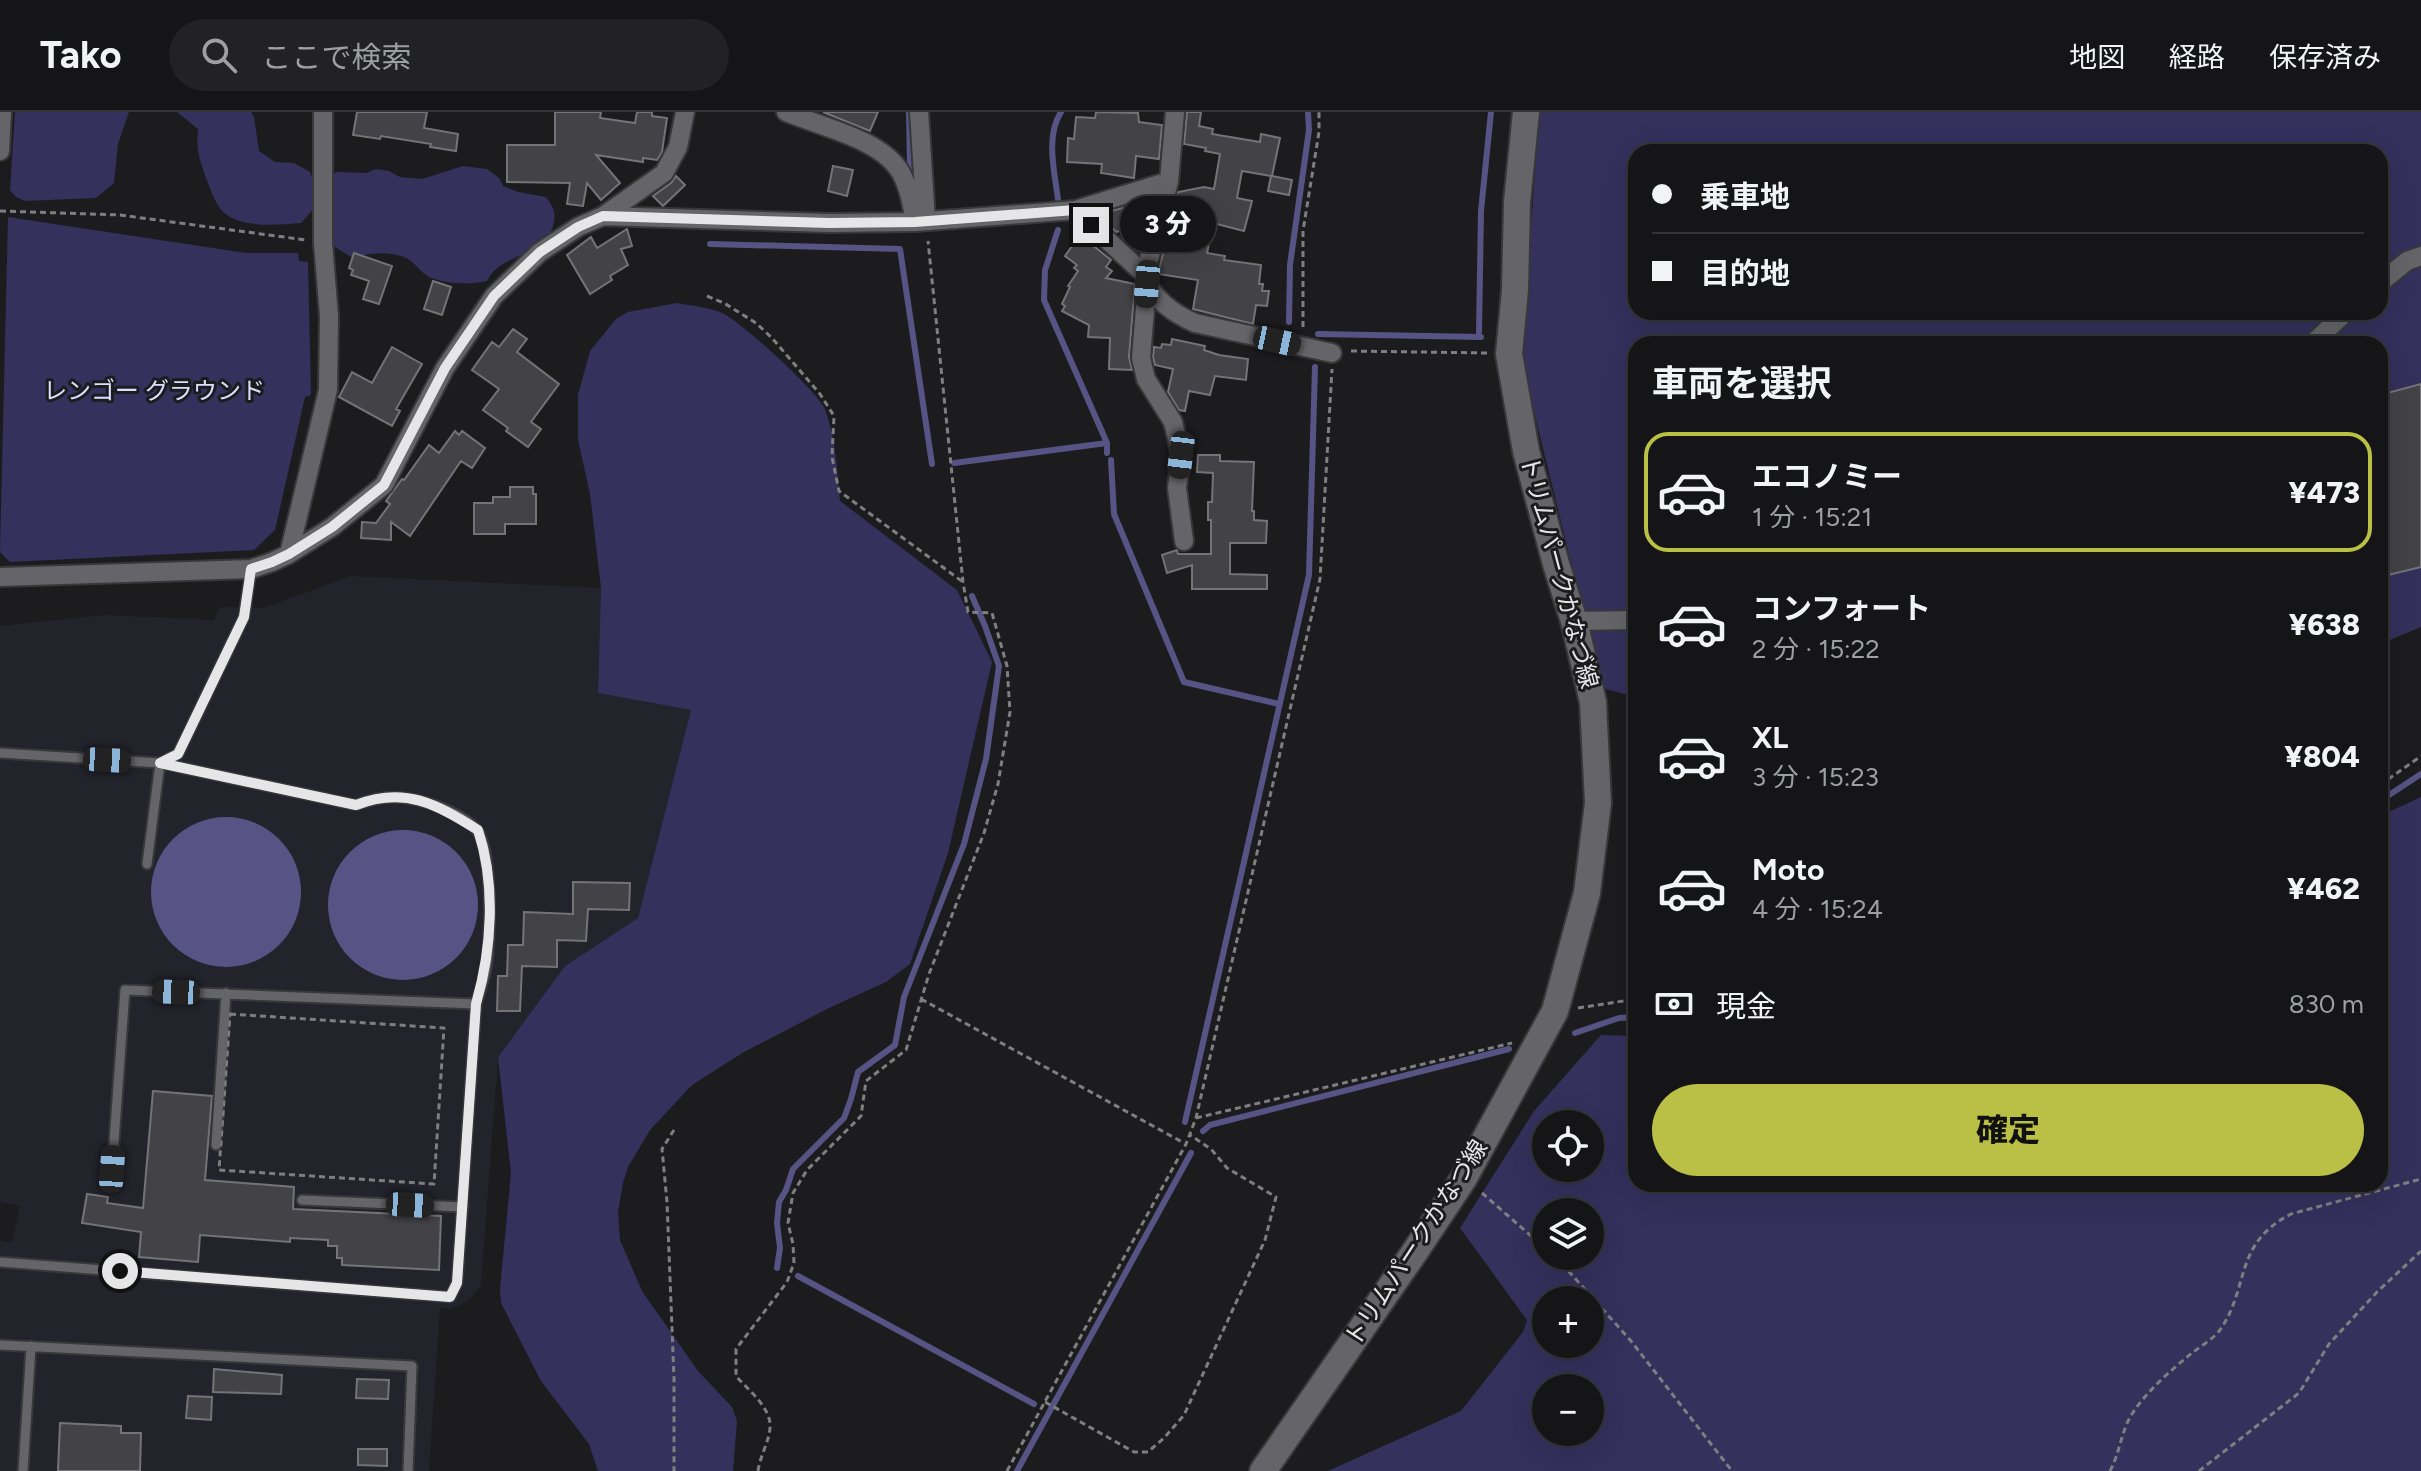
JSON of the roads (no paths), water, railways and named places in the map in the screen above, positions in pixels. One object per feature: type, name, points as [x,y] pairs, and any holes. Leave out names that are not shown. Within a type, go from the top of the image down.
[{"type":"main road","name":"トリムパークかなづ線","points":[[1263,1471],[1464,1178],[1555,1011],[1587,893],[1598,803],[1593,702],[1574,621],[1526,451],[1509,354],[1515,290],[1517,202],[1526,112]]},
{"type":"street","points":[[0,151],[2,112]]},
{"type":"street","points":[[289,554],[328,390],[323,112]]},
{"type":"street","points":[[0,577],[251,569],[289,554],[332,527],[384,485],[445,368],[494,296],[540,252],[578,227],[603,216],[664,173],[678,147],[685,112]]},
{"type":"street","points":[[786,112],[871,144],[900,170],[920,221]]},
{"type":"street","points":[[919,112],[920,221]]},
{"type":"street","points":[[1175,112],[1169,181],[1146,280],[1141,358],[1146,379],[1173,422],[1181,455],[1177,488],[1184,541]]},
{"type":"street","points":[[603,216],[829,223],[920,221],[1075,210],[1169,181]]},
{"type":"street","points":[[1075,210],[1177,315],[1195,323],[1338,352]]},
{"type":"street","points":[[2388,276],[2407,261],[2421,256]]},
{"type":"street","points":[[2320,336],[2338,320]]},
{"type":"street","points":[[1574,621],[1628,620]]},
{"type":"lane","points":[[160,763],[178,754],[244,617],[251,569]]},
{"type":"lane","points":[[0,753],[160,763],[356,805],[373,798],[406,796],[441,807],[478,830],[487,856],[490,921],[486,968],[476,1004],[457,1283],[450,1297],[0,1262]]},
{"type":"lane","points":[[147,864],[160,763]]},
{"type":"lane","points":[[112,1169],[125,990],[476,1004]]},
{"type":"lane","points":[[216,1145],[226,993]]},
{"type":"lane","points":[[302,1200],[463,1207]]},
{"type":"lane","points":[[0,1345],[412,1366],[408,1471]]},
{"type":"lane","points":[[23,1471],[31,1346]]},
{"type":"waterway","points":[[909,112],[910,167]]},
{"type":"waterway","points":[[1058,200],[1052,144],[1061,112]]},
{"type":"waterway","points":[[1289,322],[1290,265],[1309,130],[1308,112]]},
{"type":"waterway","points":[[1479,332],[1481,211],[1491,112]]},
{"type":"waterway","points":[[1058,230],[1045,270],[1044,300],[1107,443]]},
{"type":"waterway","points":[[710,244],[900,249],[932,464]]},
{"type":"waterway","points":[[1318,334],[1481,337]]},
{"type":"waterway","points":[[1185,1122],[1309,575],[1315,367]]},
{"type":"waterway","points":[[954,463],[1107,443],[1107,453]]},
{"type":"waterway","points":[[1111,460],[1114,514],[1184,682],[1279,704]]},
{"type":"waterway","points":[[777,1268],[779,1202],[793,1169],[844,1118],[858,1072],[895,1045],[904,997],[964,844],[986,759],[999,666],[972,596]]},
{"type":"waterway","points":[[2388,796],[2421,774]]},
{"type":"waterway","points":[[1575,1033],[1628,1017]]},
{"type":"waterway","points":[[1203,1131],[1210,1125],[1509,1049]]},
{"type":"waterway","points":[[1017,1471],[1191,1153]]},
{"type":"waterway","points":[[798,1276],[1034,1404]]},
{"type":"park label","name":"レンゴー グラウンド","points":[[154,391]]}]
